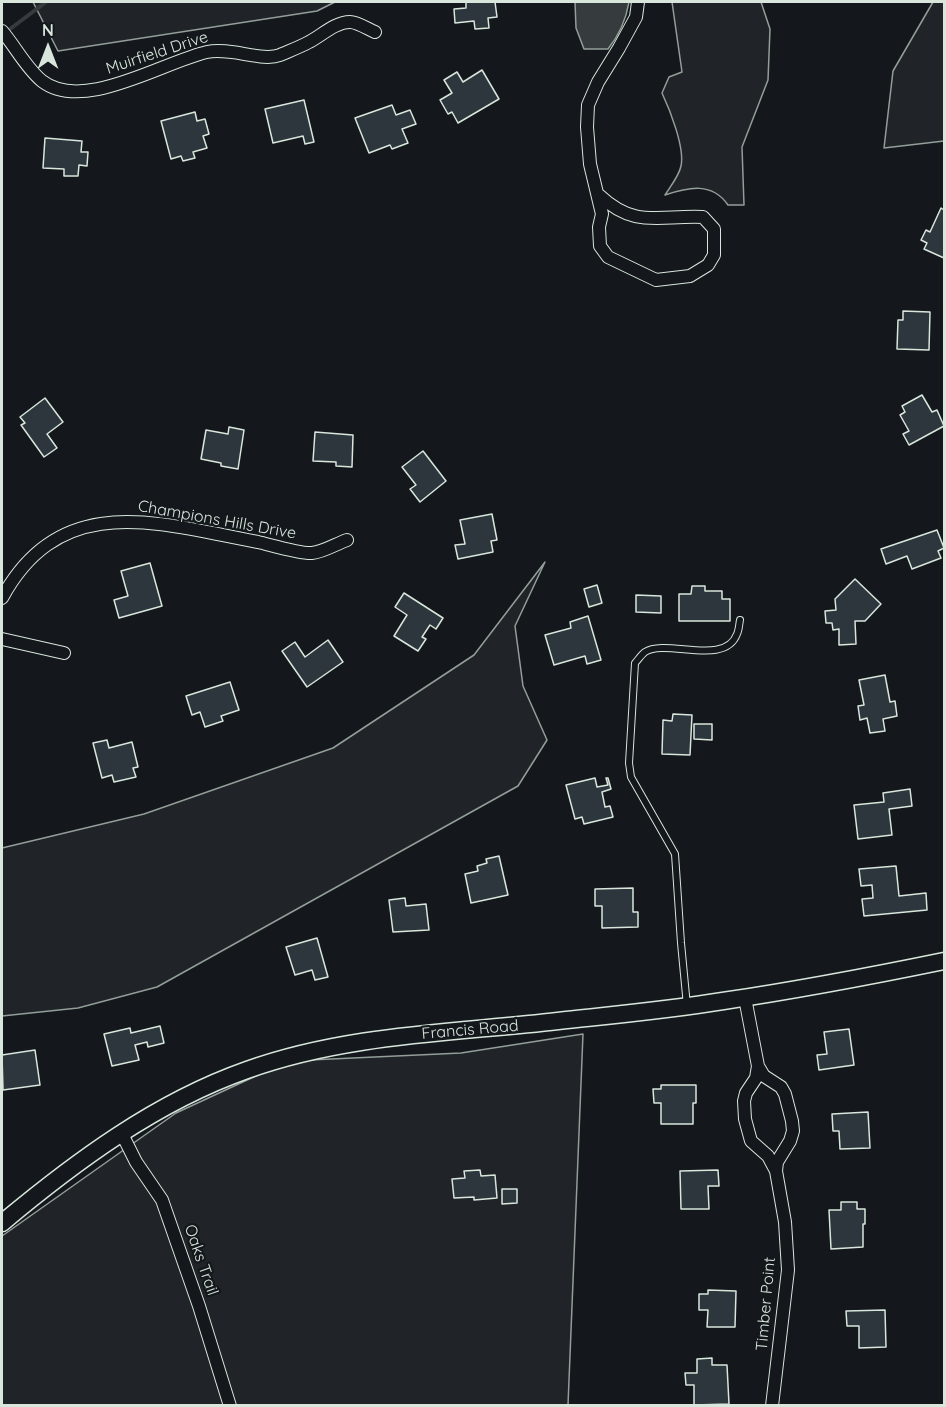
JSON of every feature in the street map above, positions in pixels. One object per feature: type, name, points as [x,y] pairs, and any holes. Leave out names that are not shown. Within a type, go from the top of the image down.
[{"type":"street","points":[[599,195],[615,209],[625,214],[647,219],[703,217],[714,229],[714,255],[708,265],[690,276],[656,280],[608,257],[600,246],[599,226],[602,214],[590,164],[588,105],[598,82],[636,17],[638,2]]},
{"type":"street","name":"Muirfield Drive","points":[[2,31],[42,81],[62,90],[79,92],[106,87],[206,52],[234,51],[276,56],[309,42],[336,26],[350,22],[375,32]]},
{"type":"street","name":"Champions Hills Drive","points":[[2,598],[9,584],[47,543],[86,526],[107,522],[142,522],[312,553],[347,540]]},
{"type":"street","points":[[2,639],[64,653]]},
{"type":"street","name":"Francis Road","points":[[2,1222],[31,1198],[122,1134],[171,1104],[224,1079],[268,1063],[313,1051],[405,1036],[745,998],[945,961]]},
{"type":"street","points":[[745,998],[758,1066],[764,1076],[785,1094],[792,1121],[793,1131],[790,1141],[778,1156],[777,1171]]},
{"type":"street","name":"Timber Point","points":[[758,1066],[756,1078],[746,1093],[744,1101],[745,1119],[751,1141],[768,1156],[777,1171],[785,1222],[788,1270],[772,1406]]},
{"type":"street","name":"Oaks Trail","points":[[122,1134],[136,1162],[162,1200],[199,1306],[230,1406]]},
{"type":"street","name":"Francis Road","points":[[2,1215],[31,1198]]},
{"type":"lane","points":[[687,1006],[675,854],[631,777],[629,763],[635,663],[646,651],[663,648],[710,651],[726,646],[737,636],[740,620]]},
{"type":"shaded area","points":[[33,2],[335,2],[317,11],[58,51]]},
{"type":"shaded area","points":[[575,2],[629,2],[622,27],[608,49],[584,49],[576,28]]},
{"type":"shaded area","points":[[672,2],[761,2],[770,29],[768,80],[742,147],[744,205],[728,205],[715,193],[700,188],[665,195],[678,174],[682,158],[676,129],[662,93],[669,77],[682,72]]},
{"type":"shaded area","points":[[933,2],[944,2],[944,141],[884,148],[893,71]]},
{"type":"shaded area","points":[[545,562],[515,626],[523,686],[547,740],[518,786],[157,987],[78,1008],[2,1016],[2,848],[144,814],[333,748],[474,655]]},
{"type":"shaded area","points":[[583,1034],[568,1405],[2,1406],[2,1236],[176,1113],[288,1061],[461,1053]]},
{"type":"building","points":[[466,2],[495,2],[497,17],[488,18],[489,28],[475,29],[474,21],[455,23],[454,9],[466,8]]},
{"type":"building","points":[[482,70],[499,99],[458,123],[452,112],[448,114],[440,100],[452,93],[444,80],[457,72],[463,82]]},
{"type":"building","points":[[304,100],[314,142],[305,144],[303,136],[273,143],[265,109]]},
{"type":"building","points":[[392,105],[396,115],[410,110],[416,124],[402,129],[408,143],[392,149],[390,145],[369,153],[355,118]]},
{"type":"building","points":[[195,112],[197,121],[205,119],[209,134],[203,136],[207,148],[193,152],[195,158],[183,161],[181,156],[171,159],[161,121]]},
{"type":"building","points":[[45,138],[82,141],[81,152],[88,152],[87,166],[79,165],[78,176],[64,176],[64,169],[43,168]]},
{"type":"building","points":[[941,208],[944,210],[944,258],[924,249],[927,243],[921,240],[926,230],[930,232]]},
{"type":"building","points":[[903,311],[930,312],[929,350],[897,349],[898,320],[903,320]]},
{"type":"building","points":[[922,395],[932,412],[937,410],[944,426],[909,445],[903,434],[909,431],[900,415],[905,412],[902,406]]},
{"type":"building","points":[[45,398],[63,422],[47,434],[57,448],[44,457],[21,425],[25,423],[20,417]]},
{"type":"building","points":[[229,427],[244,430],[238,469],[201,459],[206,430],[228,434]]},
{"type":"building","points":[[315,432],[353,435],[352,467],[336,466],[336,462],[313,461]]},
{"type":"building","points":[[423,451],[446,481],[420,502],[410,489],[416,485],[402,467]]},
{"type":"building","points":[[492,514],[497,540],[491,541],[493,552],[458,559],[455,545],[465,544],[460,520]]},
{"type":"building","points":[[937,530],[944,548],[938,551],[941,558],[912,569],[907,556],[886,564],[881,549]]},
{"type":"building","points":[[150,563],[162,606],[119,618],[114,600],[128,596],[121,571]]},
{"type":"building","points":[[855,579],[881,604],[865,621],[855,621],[856,644],[839,645],[839,629],[833,630],[832,623],[826,623],[825,611],[836,610],[835,599]]},
{"type":"building","points":[[597,585],[602,603],[589,607],[584,589]]},
{"type":"building","points":[[692,586],[705,586],[705,591],[722,591],[722,599],[730,599],[730,621],[679,621],[679,594],[691,594]]},
{"type":"building","points":[[404,593],[443,618],[436,629],[430,625],[422,637],[426,639],[418,651],[394,636],[407,615],[395,607]]},
{"type":"building","points":[[636,595],[661,596],[661,613],[636,612]]},
{"type":"building","points":[[588,616],[601,660],[587,664],[585,656],[554,665],[545,635],[571,628],[570,622]]},
{"type":"building","points":[[328,640],[343,662],[307,687],[282,651],[295,642],[305,657]]},
{"type":"building","points":[[885,675],[890,702],[895,701],[897,716],[883,719],[885,731],[870,733],[867,718],[860,720],[858,706],[864,705],[859,680]]},
{"type":"building","points":[[230,682],[239,710],[221,716],[223,721],[205,727],[200,712],[192,715],[186,696]]},
{"type":"building","points":[[673,714],[692,715],[690,755],[662,754],[663,720],[672,721]]},
{"type":"building","points":[[694,724],[712,724],[712,740],[694,739]]},
{"type":"building","points":[[107,740],[109,748],[132,742],[138,767],[133,768],[136,777],[114,782],[112,775],[102,778],[93,743]]},
{"type":"building","points":[[595,778],[597,787],[608,785],[606,778],[608,778],[611,789],[602,792],[605,807],[610,806],[613,817],[584,824],[582,817],[575,819],[566,785]]},
{"type":"building","points":[[910,789],[912,806],[889,809],[892,835],[858,839],[854,805],[884,802],[883,793]]},
{"type":"building","points":[[499,856],[508,895],[471,903],[465,874],[478,871],[477,866],[487,863],[486,859]]},
{"type":"building","points":[[896,866],[899,896],[926,893],[927,910],[864,916],[862,899],[873,898],[872,885],[861,886],[859,869]]},
{"type":"building","points":[[633,888],[633,912],[638,912],[638,927],[602,928],[602,906],[595,906],[595,889]]},
{"type":"building","points":[[405,898],[406,906],[426,904],[429,930],[393,932],[389,900]]},
{"type":"building","points":[[317,938],[328,977],[315,980],[312,970],[295,975],[286,947]]},
{"type":"building","points":[[160,1026],[164,1043],[148,1047],[147,1042],[135,1045],[139,1060],[112,1066],[104,1034],[130,1028],[131,1033]]},
{"type":"building","points":[[849,1029],[854,1065],[819,1070],[817,1055],[827,1054],[824,1032]]},
{"type":"building","points":[[35,1050],[40,1085],[3,1090],[2,1055]]},
{"type":"building","points":[[661,1085],[696,1085],[693,1124],[661,1124],[661,1103],[654,1103],[653,1089],[661,1089]]},
{"type":"building","points":[[868,1112],[870,1148],[840,1149],[839,1131],[833,1131],[832,1114]]},
{"type":"building","points":[[480,1170],[481,1176],[495,1175],[497,1198],[474,1200],[474,1197],[454,1198],[452,1179],[465,1178],[464,1171]]},
{"type":"building","points":[[718,1170],[719,1186],[708,1186],[709,1209],[681,1209],[680,1171]]},
{"type":"building","points":[[502,1189],[517,1189],[517,1203],[502,1204]]},
{"type":"building","points":[[841,1202],[857,1202],[857,1209],[865,1209],[863,1247],[831,1249],[829,1210],[841,1210]]},
{"type":"building","points":[[708,1290],[736,1291],[735,1327],[707,1327],[708,1310],[699,1310],[699,1294],[708,1294]]},
{"type":"building","points":[[885,1310],[886,1347],[859,1348],[859,1326],[847,1326],[846,1311]]},
{"type":"building","points":[[712,1358],[712,1365],[727,1365],[729,1404],[694,1405],[694,1385],[686,1385],[685,1373],[697,1373],[697,1359]]},
{"type":"waterway","points":[[6,32],[46,2]]}]
